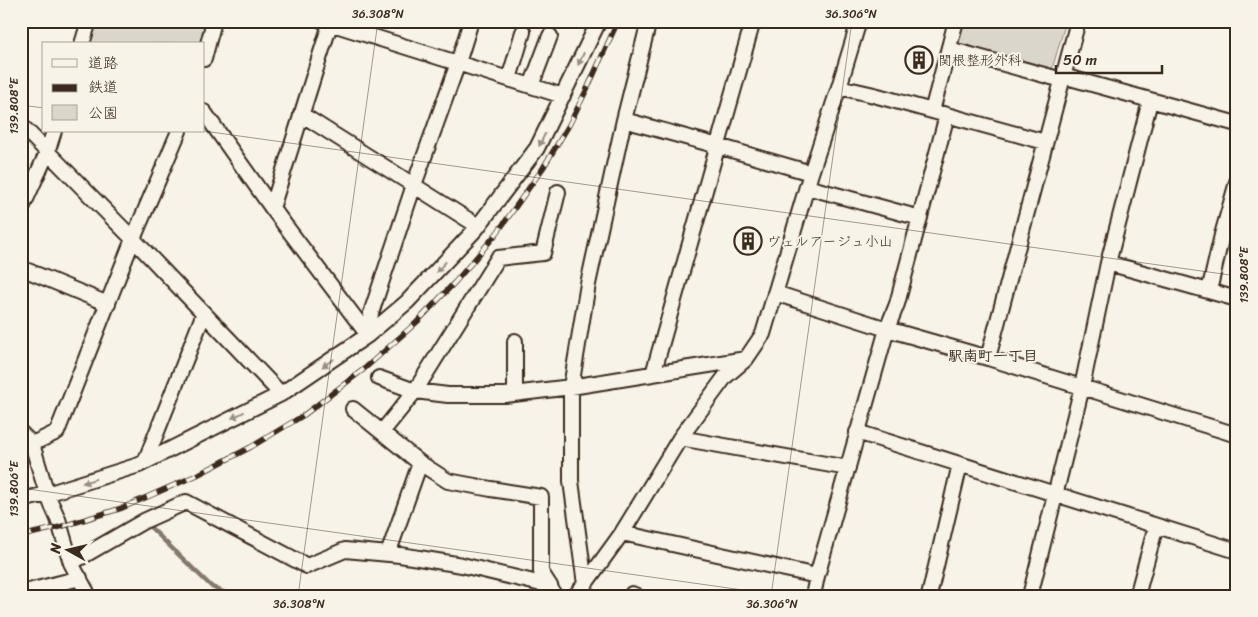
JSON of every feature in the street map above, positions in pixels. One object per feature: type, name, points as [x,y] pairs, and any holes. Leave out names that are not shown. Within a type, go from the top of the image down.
[{"type":"street","points":[[83,42],[89,21]]},
{"type":"street","points":[[205,55],[214,21]]},
{"type":"street","points":[[368,335],[371,313],[471,21]]},
{"type":"street","points":[[21,500],[139,466],[281,394],[368,335],[407,302],[478,226],[537,148],[599,21]]},
{"type":"street","points":[[585,584],[571,481],[571,387],[588,284],[624,120],[649,21]]},
{"type":"street","points":[[653,374],[753,21]]},
{"type":"street","points":[[575,596],[622,533],[680,438],[725,377],[746,359],[763,334],[859,21]]},
{"type":"street","points":[[932,111],[956,21]]},
{"type":"street","points":[[988,358],[1078,21]]},
{"type":"street","points":[[272,208],[328,22],[563,96]]},
{"type":"street","points":[[508,79],[523,32]]},
{"type":"street","points":[[531,86],[550,36]]},
{"type":"street","points":[[948,49],[1055,78],[1063,76],[1237,124]]},
{"type":"street","points":[[839,87],[1045,142]]},
{"type":"street","points":[[1030,596],[1082,388],[1108,263],[1150,101]]},
{"type":"street","points":[[205,113],[272,208],[368,335]]},
{"type":"street","points":[[301,114],[478,226]]},
{"type":"street","points":[[813,596],[886,329],[897,304],[947,115]]},
{"type":"street","points":[[624,120],[718,146],[920,218]]},
{"type":"street","points":[[21,125],[281,394]]},
{"type":"street","points":[[21,210],[47,153],[54,132]]},
{"type":"street","points":[[32,444],[57,432],[133,239],[179,132]]},
{"type":"street","points":[[1209,291],[1237,182]]},
{"type":"street","points":[[382,432],[416,391],[498,258],[543,253],[558,192]]},
{"type":"street","points":[[1108,263],[1237,299]]},
{"type":"street","points":[[21,268],[108,304]]},
{"type":"street","points":[[775,293],[886,329],[988,358],[1237,436]]},
{"type":"street","points":[[145,462],[204,313]]},
{"type":"street","points":[[515,341],[515,394]]},
{"type":"street","points":[[379,378],[416,391],[448,395],[505,395],[571,387],[746,359]]},
{"type":"street","points":[[354,409],[420,463],[448,480],[541,498],[541,572],[552,591]]},
{"type":"street","points":[[857,432],[1237,551]]},
{"type":"street","points":[[21,433],[32,444],[71,563],[89,596]]},
{"type":"street","points":[[680,438],[848,468]]},
{"type":"street","points":[[388,554],[420,463]]},
{"type":"street","points":[[929,596],[960,464]]},
{"type":"street","points":[[71,563],[138,524],[186,502],[307,566],[345,550],[388,554],[462,565],[552,591]]},
{"type":"street","points":[[1137,596],[1156,526]]},
{"type":"street","points":[[622,533],[817,576]]},
{"type":"street","points":[[21,593],[80,578]]},
{"type":"street","points":[[631,596],[632,594],[637,596]]},
{"type":"green space","points":[[93,21],[210,21],[205,42],[86,42]]},
{"type":"green space","points":[[963,21],[1066,21],[1051,73],[957,46]]},
{"type":"waterway","points":[[145,522],[212,587],[232,596]]},
{"type":"railway","points":[[21,536],[60,527],[122,508],[197,475],[251,447],[304,415],[364,369],[417,322],[456,281],[497,233],[543,168],[569,125],[618,21]]},
{"type":"place","name":"関根整形外科","points":[[919,60]]},
{"type":"place","name":"ヴェルアージュ小山","points":[[748,241]]},
{"type":"district","name":"駅南町一丁目","points":[[993,356]]}]
